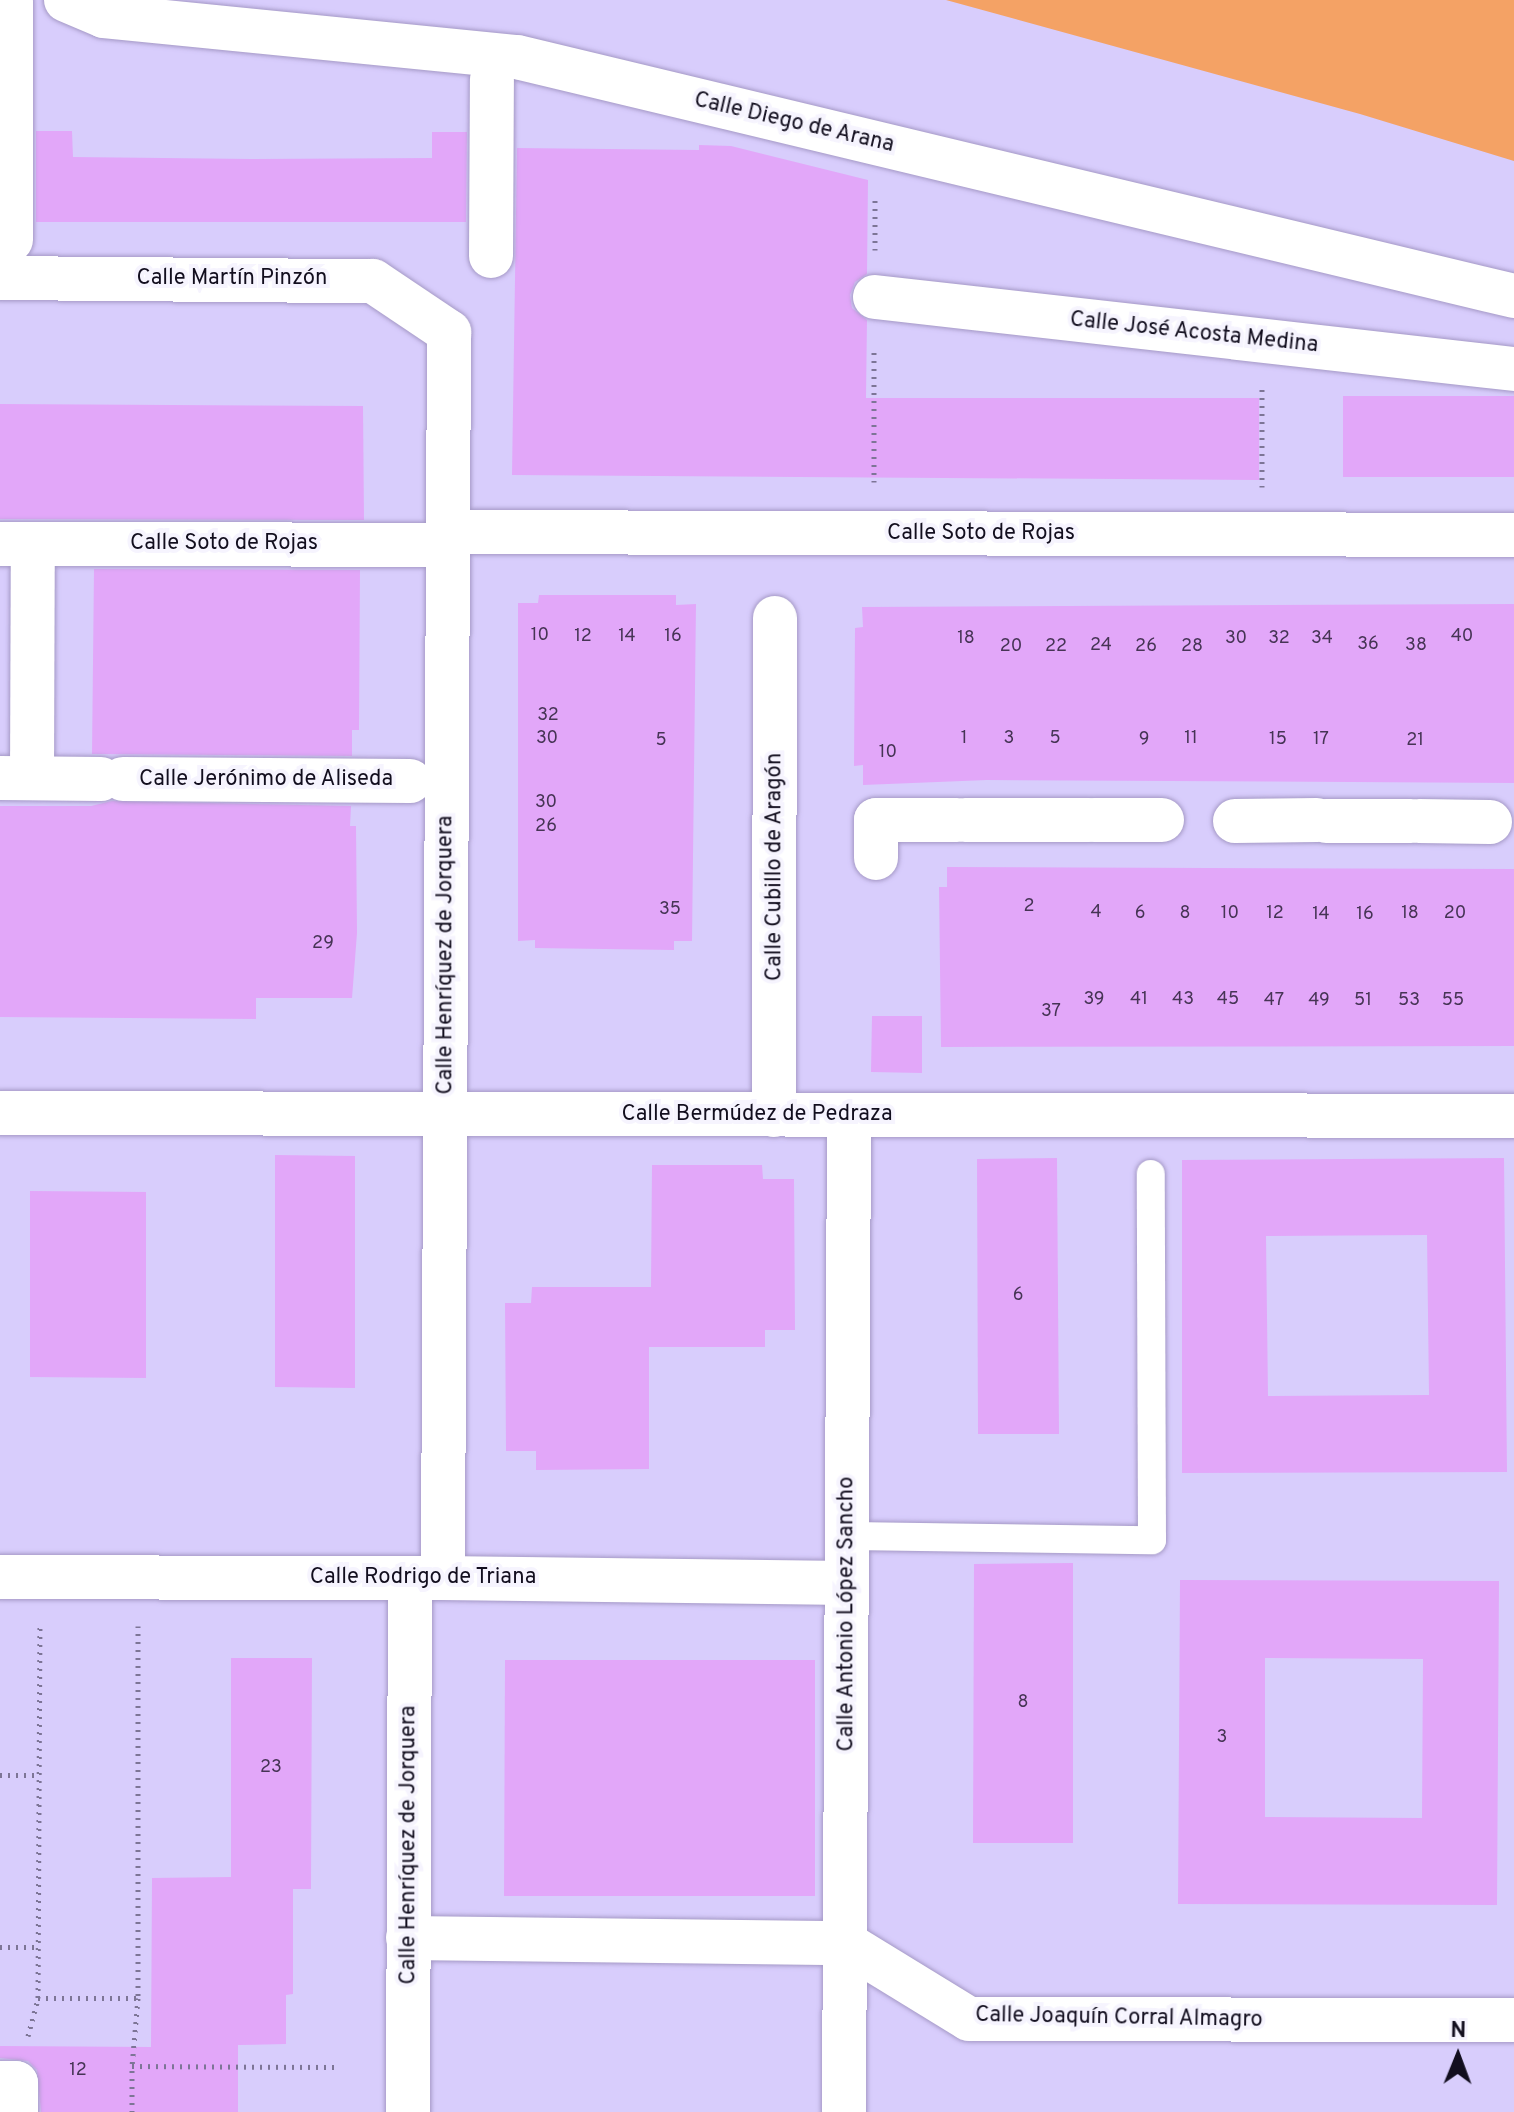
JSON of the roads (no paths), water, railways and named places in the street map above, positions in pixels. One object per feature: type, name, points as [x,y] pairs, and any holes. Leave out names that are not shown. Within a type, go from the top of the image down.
[{"type":"street","name":"Calle Diego de Arana","points":[[66,0],[104,16],[517,57],[1514,296]]},
{"type":"street","points":[[6,259],[11,1]]},
{"type":"street","points":[[491,256],[492,80]]},
{"type":"street","name":"Calle Martín Pinzón","points":[[6,259],[373,281],[449,332]]},
{"type":"street","name":"Calle José Acosta Medina","points":[[875,297],[1514,369]]},
{"type":"street","name":"Calle Henríquez de Jorquera","points":[[408,2112],[408,1938],[446,1114],[449,332]]},
{"type":"street","name":"Calle Soto de Rojas","points":[[16,544],[448,538],[1514,535]]},
{"type":"street","points":[[16,544],[16,778]]},
{"type":"street","name":"Calle Cubillo de Aragón","points":[[774,1115],[775,618]]},
{"type":"street","name":"Calle Jerónimo de Aliseda","points":[[16,778],[410,781]]},
{"type":"street","points":[[876,858],[876,820],[1500,822]]},
{"type":"street","name":"Calle Bermúdez de Pedraza","points":[[0,1113],[1514,1116]]},
{"type":"street","name":"Calle Antonio López Sancho","points":[[844,2112],[849,1115]]},
{"type":"street","name":"Calle Rodrigo de Triana","points":[[0,1577],[847,1583]]},
{"type":"street","points":[[408,1938],[845,1943]]},
{"type":"street","name":"Calle Joaquín Corral Almagro","points":[[845,1943],[969,2019],[1514,2020]]},
{"type":"lane","points":[[847,1536],[1152,1540],[1151,1174]]}]
